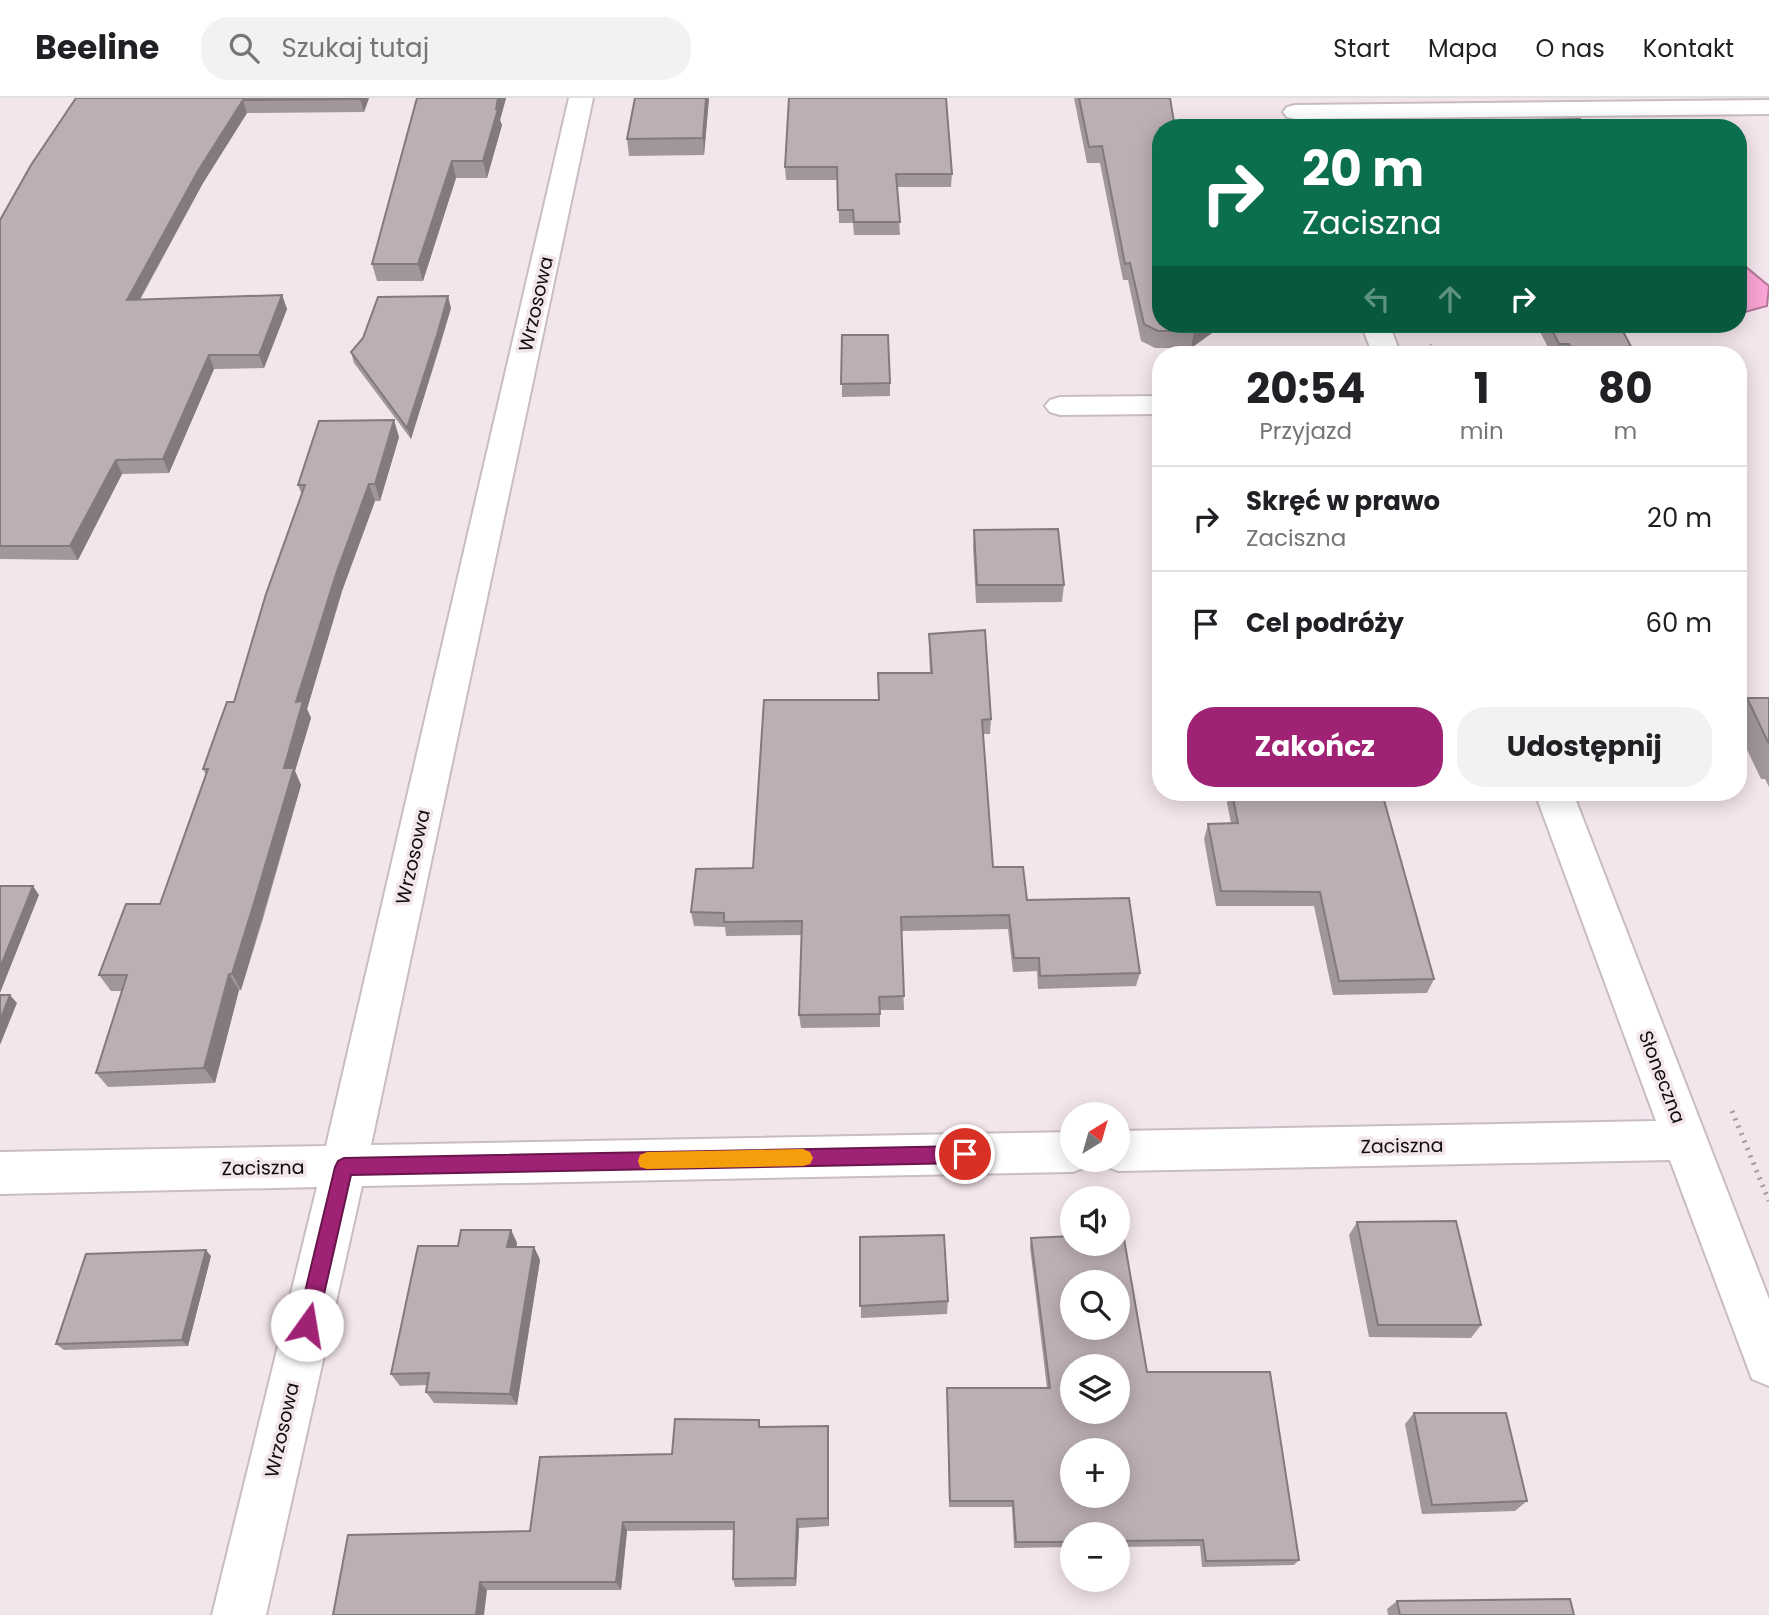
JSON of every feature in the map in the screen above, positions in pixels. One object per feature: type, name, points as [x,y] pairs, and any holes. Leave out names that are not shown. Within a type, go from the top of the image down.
[{"type":"street","name":"Wrzosowa","points":[[239,1615],[344,1167],[581,98]]},
{"type":"street","points":[[1295,112],[1769,107]]},
{"type":"street","points":[[1060,406],[1152,405]]},
{"type":"street","name":"Słoneczna","points":[[1557,801],[1769,1362]]},
{"type":"street","name":"Zaciszna","points":[[1130,1151],[1686,1140]]},
{"type":"street","name":"Zaciszna","points":[[0,1173],[1060,1152]]},
{"type":"shaded area","points":[[1747,268],[1769,286],[1767,306],[1747,311]]},
{"type":"building","points":[[76,98],[361,98],[243,100],[198,171],[127,300],[282,295],[259,355],[209,355],[163,459],[116,460],[70,546],[0,546],[0,220],[31,165]]},
{"type":"building","points":[[417,98],[498,98],[498,109],[483,161],[452,161],[418,264],[372,264]]},
{"type":"building","points":[[635,98],[706,98],[703,138],[627,139]]},
{"type":"building","points":[[789,98],[946,98],[952,174],[896,174],[900,222],[854,222],[853,210],[838,210],[837,167],[785,167]]},
{"type":"building","points":[[1079,98],[1170,98],[1174,119],[1152,119],[1152,328],[1144,324],[1130,263],[1125,264],[1102,146],[1089,147]]},
{"type":"building","points":[[448,296],[407,428],[351,352],[363,338],[378,297]]},
{"type":"building","points":[[1554,333],[1624,333],[1631,346],[1570,346],[1559,344]]},
{"type":"building","points":[[842,335],[888,335],[890,383],[841,384]]},
{"type":"building","points":[[394,420],[375,484],[369,484],[336,574],[296,702],[303,701],[284,768],[294,768],[232,974],[229,974],[204,1068],[96,1073],[127,975],[99,975],[126,904],[160,904],[208,769],[203,769],[227,702],[234,702],[266,594],[305,485],[298,485],[319,421]]},
{"type":"building","points":[[1058,529],[1064,585],[977,585],[974,530]]},
{"type":"building","points":[[985,630],[991,719],[982,720],[993,867],[1023,867],[1027,900],[1129,898],[1140,973],[1040,976],[1039,958],[1014,958],[1009,915],[901,917],[904,996],[879,997],[880,1014],[799,1015],[802,921],[724,922],[724,913],[691,912],[696,869],[753,868],[764,700],[879,700],[878,673],[932,673],[929,634]]},
{"type":"building","points":[[1747,698],[1769,698],[1769,744]]},
{"type":"building","points":[[1234,801],[1384,801],[1434,979],[1339,981],[1320,892],[1221,891],[1208,824],[1238,823]]},
{"type":"building","points":[[0,886],[33,886],[0,968]]},
{"type":"building","points":[[0,995],[10,995],[0,1020]]},
{"type":"building","points":[[1456,1221],[1481,1325],[1378,1325],[1357,1222]]},
{"type":"building","points":[[461,1230],[511,1230],[507,1247],[534,1247],[510,1394],[426,1392],[429,1373],[391,1374],[418,1246],[458,1246]]},
{"type":"building","points":[[944,1235],[948,1301],[860,1306],[860,1237]]},
{"type":"building","points":[[1060,1237],[1060,1256],[1127,1256],[1129,1270],[1060,1270],[1060,1340],[1130,1340],[1130,1274],[1147,1372],[1270,1372],[1299,1560],[1206,1561],[1203,1540],[1130,1541],[1130,1522],[1060,1522],[1060,1542],[1016,1542],[1013,1501],[950,1501],[947,1388],[1050,1388],[1031,1238]]},
{"type":"building","points":[[206,1250],[182,1340],[56,1344],[86,1254]]},
{"type":"building","points":[[1414,1413],[1506,1413],[1527,1501],[1432,1505]]},
{"type":"building","points":[[675,1419],[759,1420],[759,1427],[828,1426],[828,1518],[797,1519],[795,1578],[733,1579],[734,1522],[623,1522],[616,1582],[480,1582],[476,1615],[333,1615],[348,1535],[530,1531],[540,1457],[672,1454]]},
{"type":"building","points":[[1570,1599],[1574,1615],[1400,1615],[1397,1601]]},
{"type":"slow traffic","points":[[647,1161],[803,1158]]},
{"type":"route","points":[[307,1325],[344,1167],[965,1154]]}]
